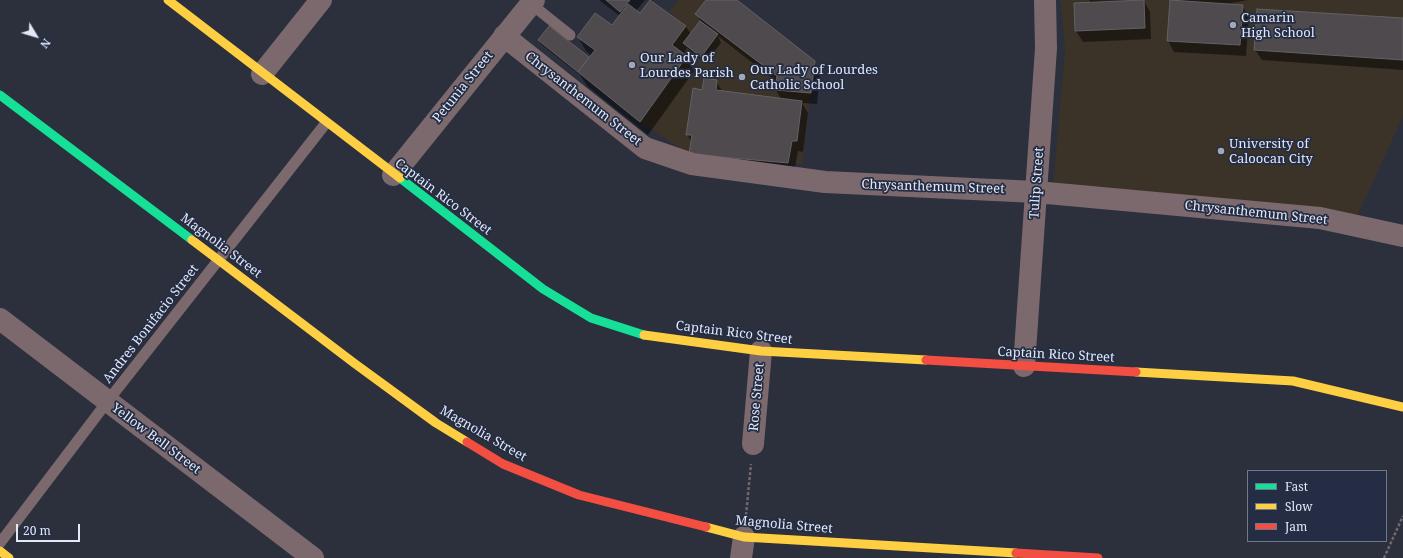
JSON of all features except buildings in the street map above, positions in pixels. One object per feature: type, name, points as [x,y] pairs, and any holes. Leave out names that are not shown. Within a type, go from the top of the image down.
[{"type":"street","name":"Captain Rico Street","points":[[168,0],[392,175],[543,289],[591,318],[645,335],[761,351],[1293,381],[1403,407]]},
{"type":"street","points":[[262,74],[321,0]]},
{"type":"street","name":"Tulip Street","points":[[1024,366],[1046,48],[1045,0]]},
{"type":"street","name":"Petunia Street","points":[[392,175],[532,2]]},
{"type":"street","name":"Chrysanthemum Street","points":[[504,36],[645,148],[692,164],[825,182],[1036,192],[1320,218],[1403,236]]},
{"type":"street","name":"Magnolia Street","points":[[0,95],[436,423],[510,467],[579,496],[743,548],[1098,558]]},
{"type":"street","name":"Yellow Bell Street","points":[[0,319],[313,558]]},
{"type":"street","name":"Rose Street","points":[[753,444],[761,351]]},
{"type":"street","points":[[0,551],[9,558]]},
{"type":"lane","points":[[532,2],[570,35]]},
{"type":"lane","name":"Andres Bonifacio Street","points":[[0,543],[107,402],[326,123]]},
{"type":"path","points":[[743,548],[753,444]]},
{"type":"path","points":[[1384,558],[1403,516]]},
{"type":"shaded area","name":"Our Lady of Lourdes Catholic School","points":[[678,0],[737,0],[815,61],[802,164],[689,154],[640,122],[687,56],[672,45],[686,26],[669,12]]},
{"type":"shaded area","name":"University of Caloocan City","points":[[1061,0],[1403,0],[1403,116],[1357,217],[1053,187],[1065,51]]},
{"type":"traffic: fast","points":[[0,95],[192,240]]},
{"type":"traffic: fast","points":[[400,178],[543,289],[591,318],[644,335]]},
{"type":"traffic: slow","points":[[168,0],[400,178]]},
{"type":"traffic: slow","points":[[192,240],[354,363],[436,423],[467,442]]},
{"type":"traffic: slow","points":[[644,335],[761,351],[926,360]]},
{"type":"traffic: slow","points":[[1136,372],[1293,381],[1403,407]]},
{"type":"traffic: slow","points":[[706,527],[744,537],[1016,553]]},
{"type":"traffic: slow","points":[[0,551],[9,558]]},
{"type":"traffic: jam","points":[[926,360],[1136,372]]},
{"type":"traffic: jam","points":[[467,442],[503,464],[579,495],[706,527]]},
{"type":"traffic: jam","points":[[1016,553],[1098,558]]},
{"type":"place","name":"Camarin High School","points":[[1233,25]]},
{"type":"place","name":"Our Lady of Lourdes Parish","points":[[632,65]]},
{"type":"place","name":"Our Lady of Lourdes Catholic School","points":[[742,77]]},
{"type":"place","name":"University of Caloocan City","points":[[1221,151]]}]
